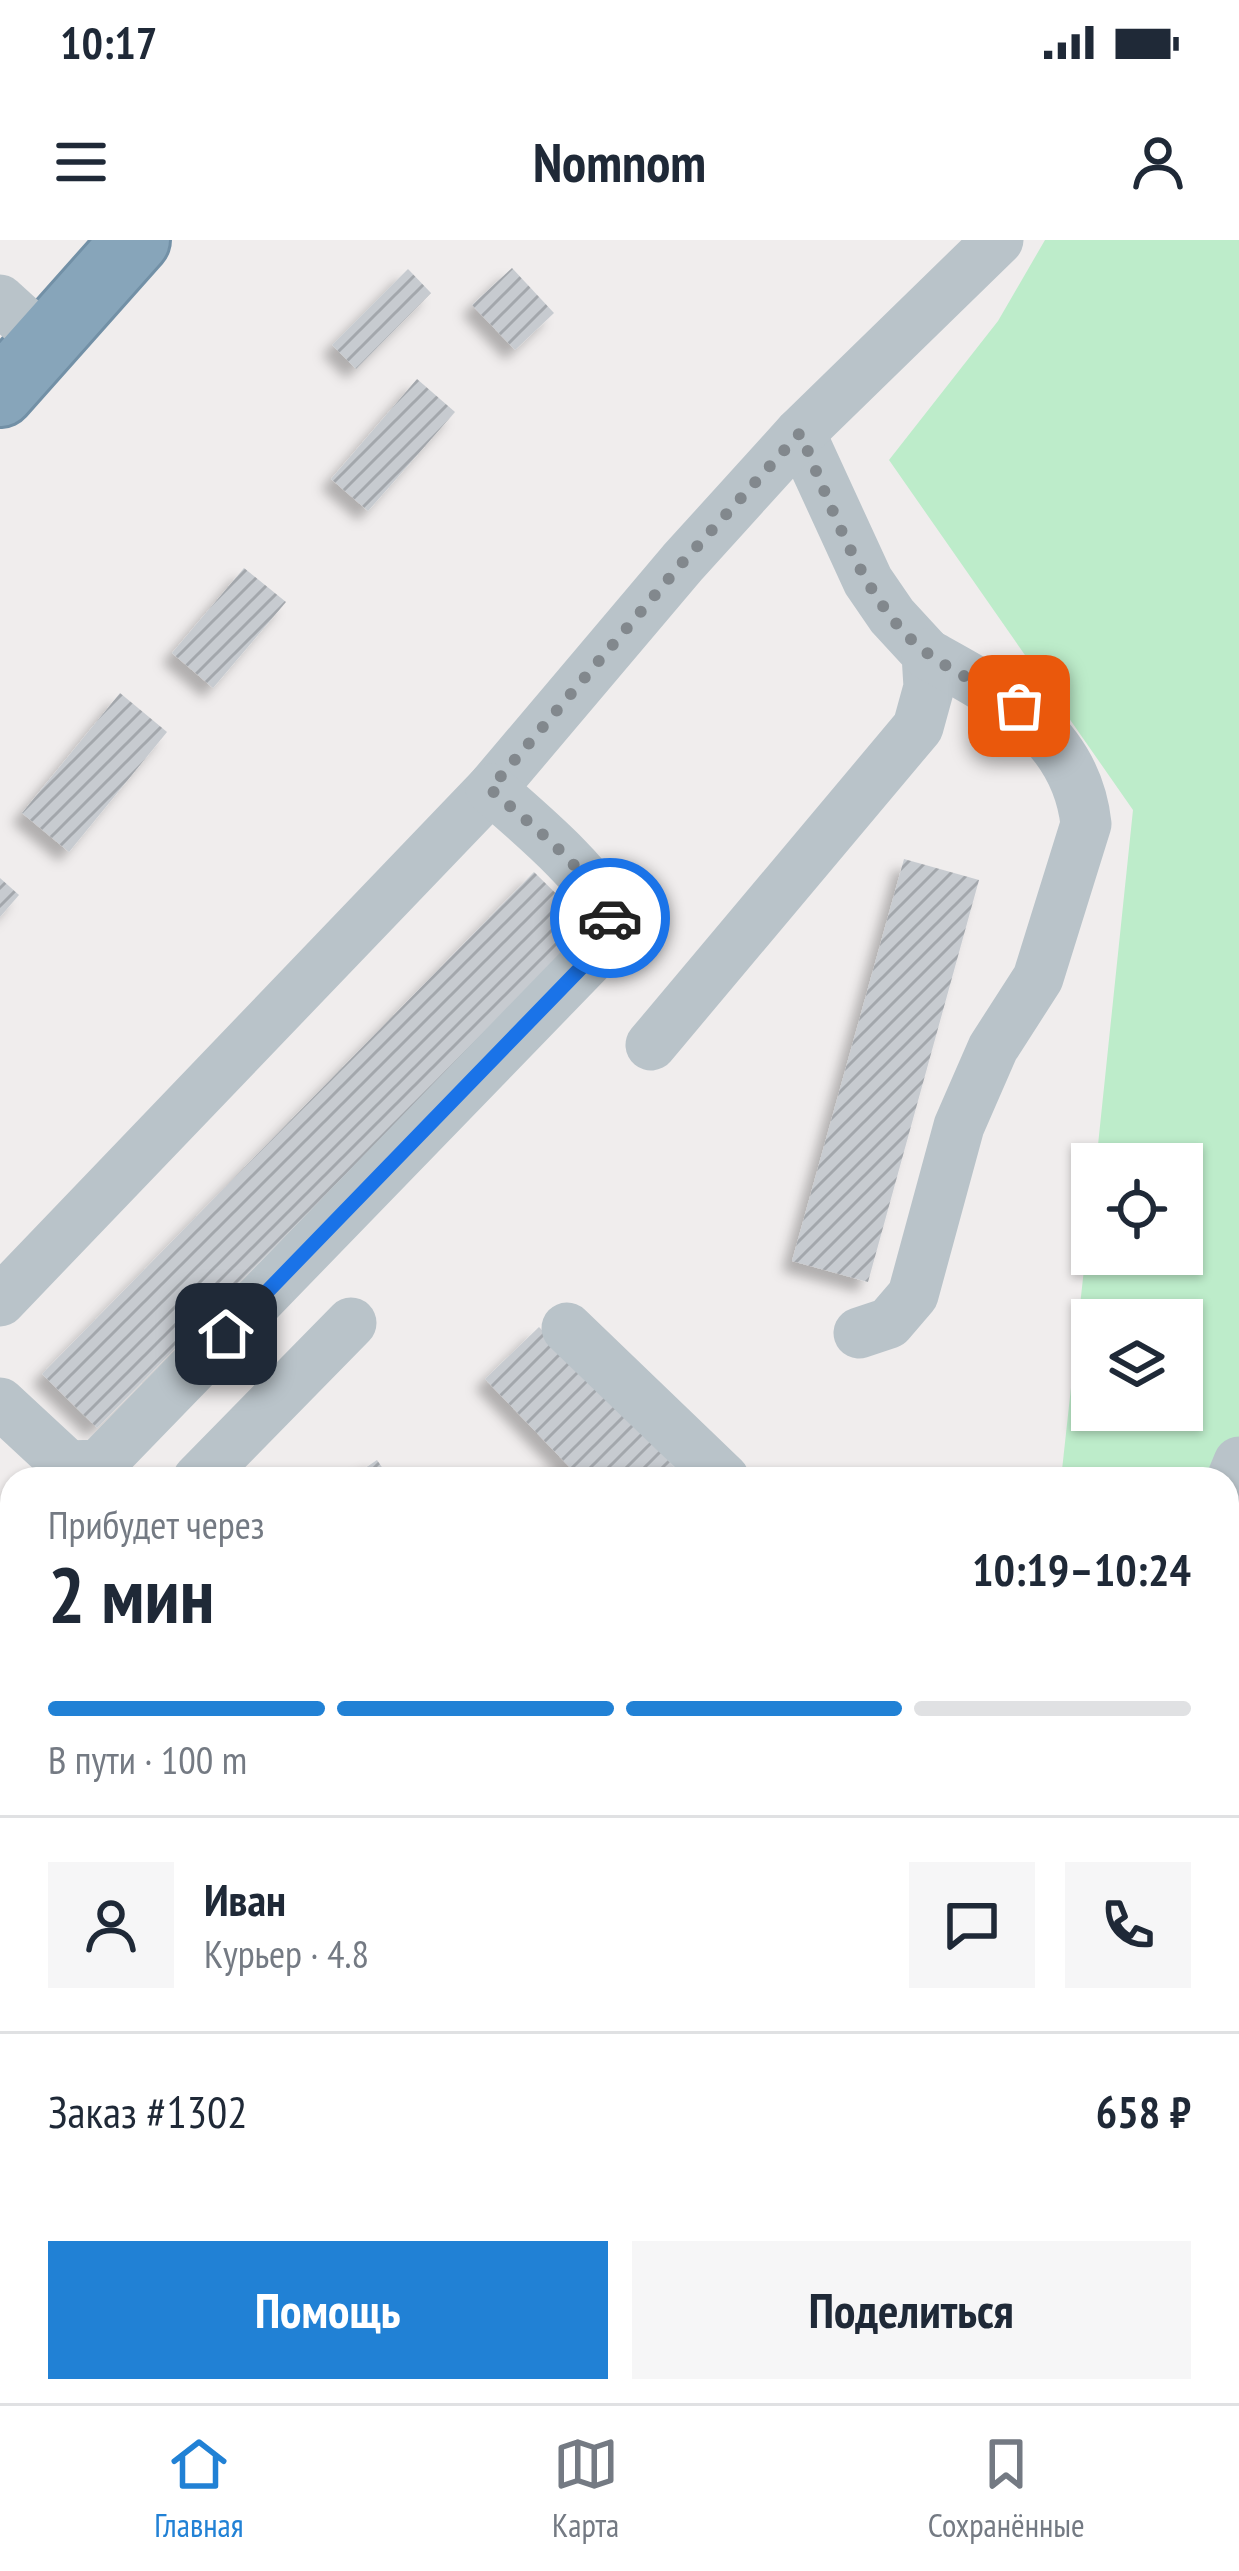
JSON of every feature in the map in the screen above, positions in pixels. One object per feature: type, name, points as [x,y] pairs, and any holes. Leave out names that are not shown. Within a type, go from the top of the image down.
[{"type":"highway","points":[[0,393],[23,321],[136,240]]},
{"type":"street","points":[[0,1301],[490,789],[800,433],[998,240]]},
{"type":"street","points":[[800,433],[868,581],[892,616],[927,654],[1019,706],[1056,747],[1073,777],[1086,824],[1038,978],[993,1048],[959,1126],[913,1295],[889,1323],[859,1333]]},
{"type":"street","points":[[651,1045],[918,727],[929,687],[927,654]]},
{"type":"street","points":[[0,1403],[68,1466],[99,1465],[605,943],[611,921],[604,902],[544,836],[490,789]]},
{"type":"street","points":[[210,1467],[351,1323]]},
{"type":"street","points":[[567,1328],[712,1467]]},
{"type":"green space","points":[[1045,240],[1239,240],[1239,1467],[1062,1467],[1071,1388],[1071,1431],[1203,1431],[1203,1299],[1081,1299],[1083,1275],[1203,1275],[1203,1143],[1098,1143],[1133,810],[889,460],[998,321]]},
{"type":"building","points":[[512,268],[554,313],[515,350],[472,305]]},
{"type":"building","points":[[408,269],[431,293],[356,369],[332,345]]},
{"type":"building","points":[[417,379],[455,412],[368,511],[331,479]]},
{"type":"building","points":[[244,568],[286,602],[213,688],[172,653]]},
{"type":"building","points":[[120,693],[167,732],[69,852],[22,813]]},
{"type":"building","points":[[904,859],[979,880],[868,1282],[792,1261]]},
{"type":"building","points":[[534,872],[589,926],[97,1428],[42,1374]]},
{"type":"building","points":[[0,878],[19,895],[0,917]]},
{"type":"building","points":[[539,1327],[674,1467],[569,1467],[485,1379]]},
{"type":"way so far","points":[[610,918],[604,902],[544,836],[490,789],[800,433],[850,546],[892,616],[927,654],[1019,706]]},
{"type":"route","points":[[226,1334],[605,943],[610,918]]}]
